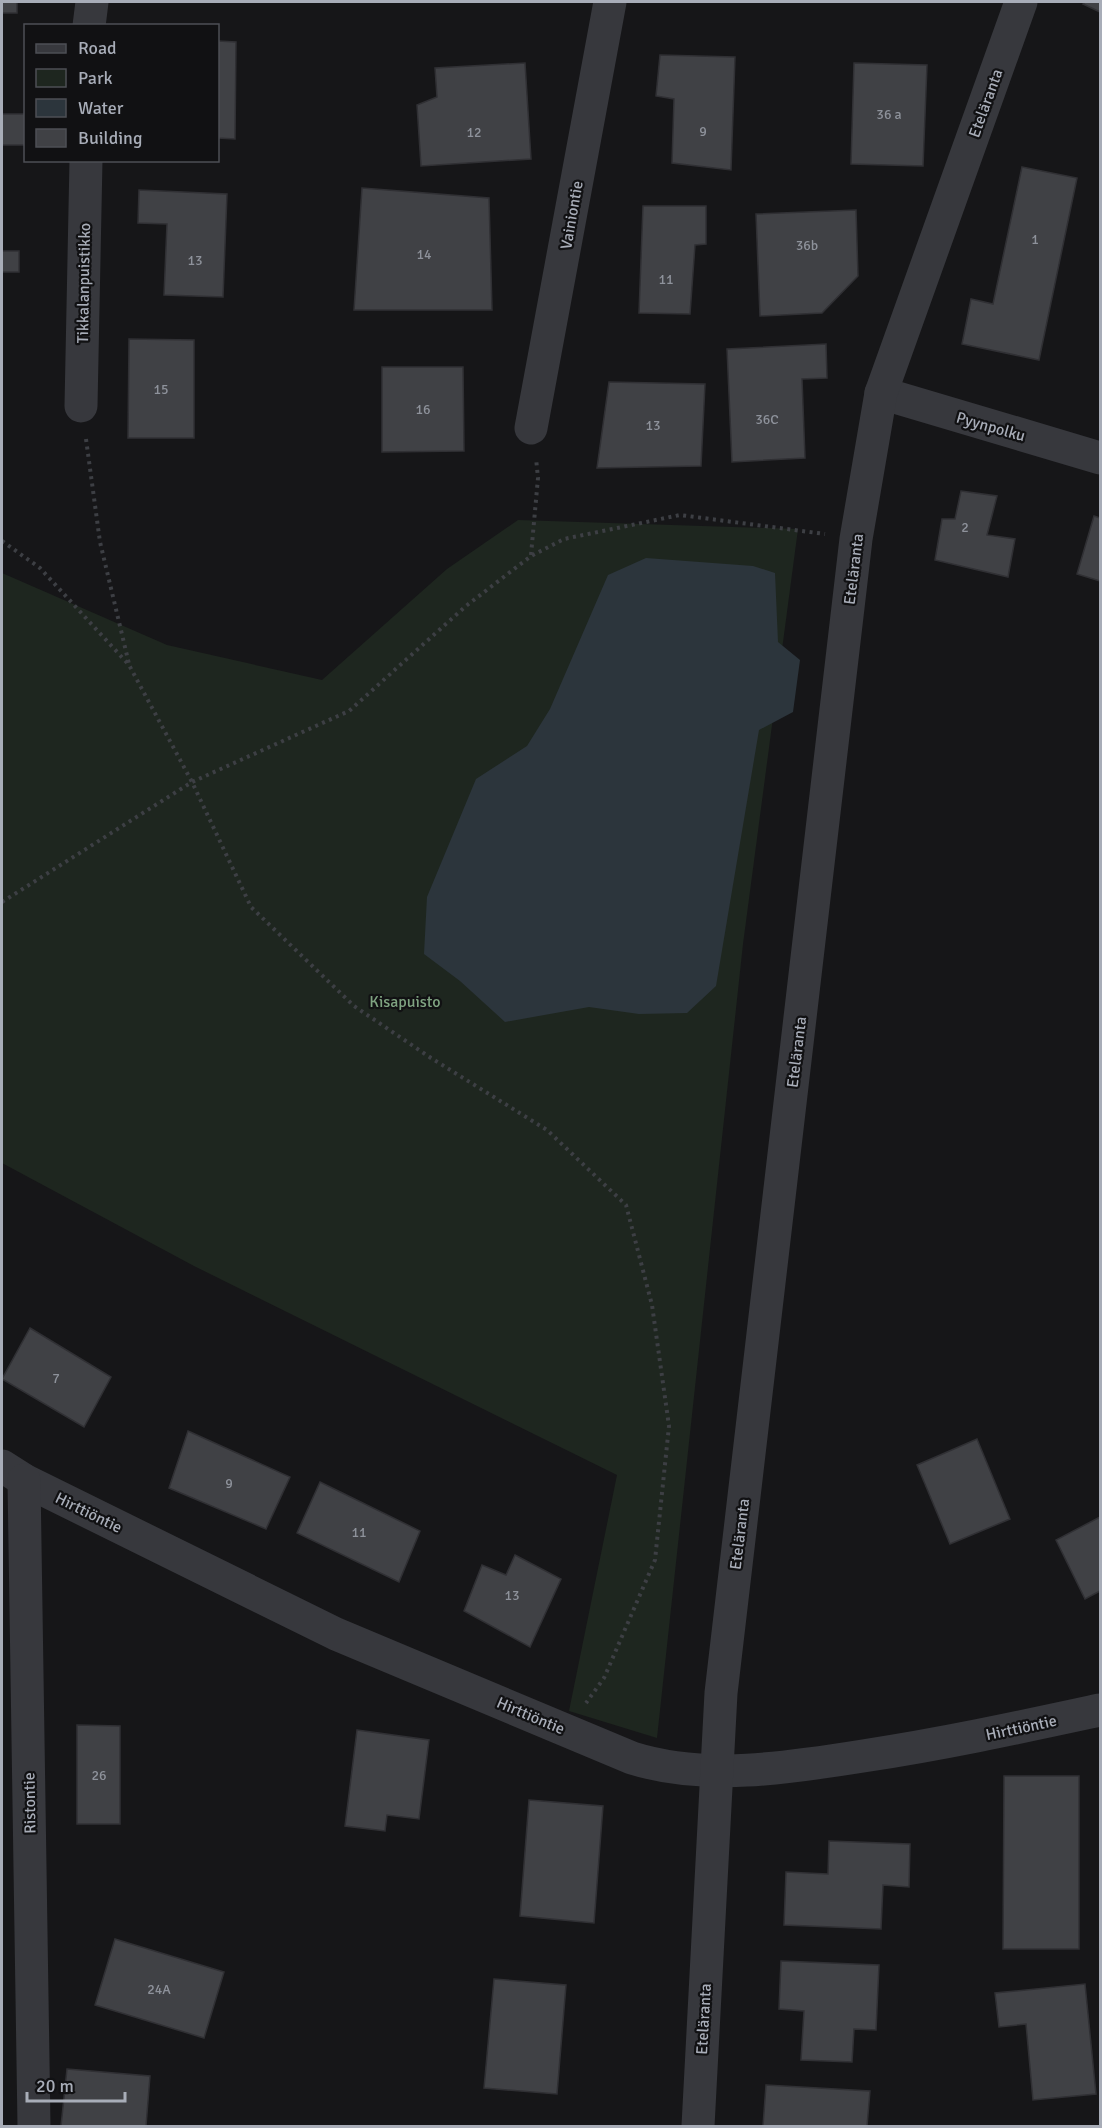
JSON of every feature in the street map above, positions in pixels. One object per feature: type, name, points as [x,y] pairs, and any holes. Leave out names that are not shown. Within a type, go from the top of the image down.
[{"type":"street","points":[[89,24],[92,2]]},
{"type":"street","name":"Vainiontie","points":[[531,428],[610,2]]},
{"type":"street","name":"Eteläranta","points":[[698,2127],[715,1769],[721,1693],[856,539],[881,393],[1021,2]]},
{"type":"street","name":"Tikkalanpuistikko","points":[[81,406],[86,162]]},
{"type":"street","name":"Pyynpolku","points":[[881,393],[1101,458]]},
{"type":"street","name":"Hirttiöntie","points":[[13,1473],[336,1634],[659,1766],[715,1769],[791,1767],[954,1742],[1101,1710]]},
{"type":"street","name":"Ristontie","points":[[13,1473],[34,2127]]},
{"type":"path","points":[[81,406],[100,542],[129,665]]},
{"type":"path","points":[[531,428],[538,478],[531,556]]},
{"type":"path","points":[[2,902],[192,782],[349,711],[466,606],[531,556],[564,539],[680,515],[856,539]]},
{"type":"path","points":[[2,541],[40,568],[129,665],[192,782],[251,907],[354,1006],[431,1058],[547,1130],[626,1205],[652,1305],[669,1426],[655,1560],[604,1678],[567,1730]]},
{"type":"green space","name":"Kisapuisto","points":[[518,520],[798,529],[743,944],[657,1738],[569,1711],[617,1475],[194,1266],[2,1163],[2,573],[167,645],[322,680],[447,569]]},
{"type":"water","points":[[646,558],[753,566],[775,573],[778,642],[800,660],[793,712],[759,730],[716,986],[687,1013],[639,1014],[589,1007],[505,1022],[460,981],[424,954],[427,897],[476,779],[527,746],[550,709],[608,575]]},
{"type":"building","points":[[2,2],[17,2],[17,13],[2,13]]},
{"type":"building","points":[[1100,2],[1100,12],[1083,4]]},
{"type":"building","points":[[219,41],[236,42],[235,139],[219,138]]},
{"type":"building","points":[[660,55],[735,57],[731,170],[672,163],[674,99],[656,96]]},
{"type":"building","points":[[525,63],[531,159],[421,166],[417,105],[437,97],[435,68]]},
{"type":"building","points":[[854,63],[927,65],[923,166],[851,164]]},
{"type":"building","points":[[2,114],[24,114],[24,145],[2,145]]},
{"type":"building","points":[[1022,167],[1077,178],[1039,360],[962,344],[971,299],[993,304]]},
{"type":"building","points":[[362,188],[489,198],[492,310],[354,310]]},
{"type":"building","points":[[139,190],[227,194],[223,297],[164,295],[167,224],[138,223]]},
{"type":"building","points":[[643,206],[706,206],[706,244],[695,245],[690,314],[639,313]]},
{"type":"building","points":[[856,210],[858,276],[822,313],[760,316],[756,214]]},
{"type":"building","points":[[2,251],[19,251],[19,272],[2,272]]},
{"type":"building","points":[[129,339],[194,340],[194,438],[128,438]]},
{"type":"building","points":[[826,344],[827,378],[802,379],[805,458],[732,462],[727,349]]},
{"type":"building","points":[[382,367],[463,367],[464,451],[382,452]]},
{"type":"building","points":[[609,382],[705,384],[701,466],[597,468]]},
{"type":"building","points":[[961,491],[997,496],[987,535],[1015,539],[1008,577],[935,560],[942,519],[955,519]]},
{"type":"building","points":[[1094,516],[1100,518],[1100,581],[1077,574]]},
{"type":"building","points":[[30,1328],[111,1377],[84,1427],[2,1379]]},
{"type":"building","points":[[188,1431],[290,1477],[266,1529],[169,1488]]},
{"type":"building","points":[[977,1439],[1010,1519],[950,1544],[917,1465]]},
{"type":"building","points":[[320,1482],[420,1531],[399,1582],[297,1533]]},
{"type":"building","points":[[1100,1517],[1100,1591],[1085,1599],[1056,1540]]},
{"type":"building","points":[[515,1555],[561,1579],[530,1647],[464,1611],[482,1565],[506,1575]]},
{"type":"building","points":[[77,1725],[120,1726],[120,1824],[77,1824]]},
{"type":"building","points":[[357,1730],[429,1740],[419,1819],[387,1815],[385,1831],[345,1826]]},
{"type":"building","points":[[1004,1776],[1079,1776],[1079,1949],[1003,1949]]},
{"type":"building","points":[[529,1800],[603,1806],[594,1923],[520,1916]]},
{"type":"building","points":[[829,1841],[910,1844],[909,1887],[883,1885],[881,1929],[784,1925],[786,1872],[828,1874]]},
{"type":"building","points":[[115,1939],[224,1972],[204,2038],[95,2005]]},
{"type":"building","points":[[781,1961],[879,1965],[876,2030],[854,2029],[852,2062],[801,2060],[804,2011],[779,2009]]},
{"type":"building","points":[[494,1979],[566,1985],[557,2094],[484,2088]]},
{"type":"building","points":[[1085,1984],[1096,2094],[1033,2100],[1026,2024],[999,2027],[995,1993]]},
{"type":"building","points":[[67,2069],[150,2076],[146,2126],[61,2126]]},
{"type":"building","points":[[766,2085],[870,2091],[867,2126],[763,2126]]}]
